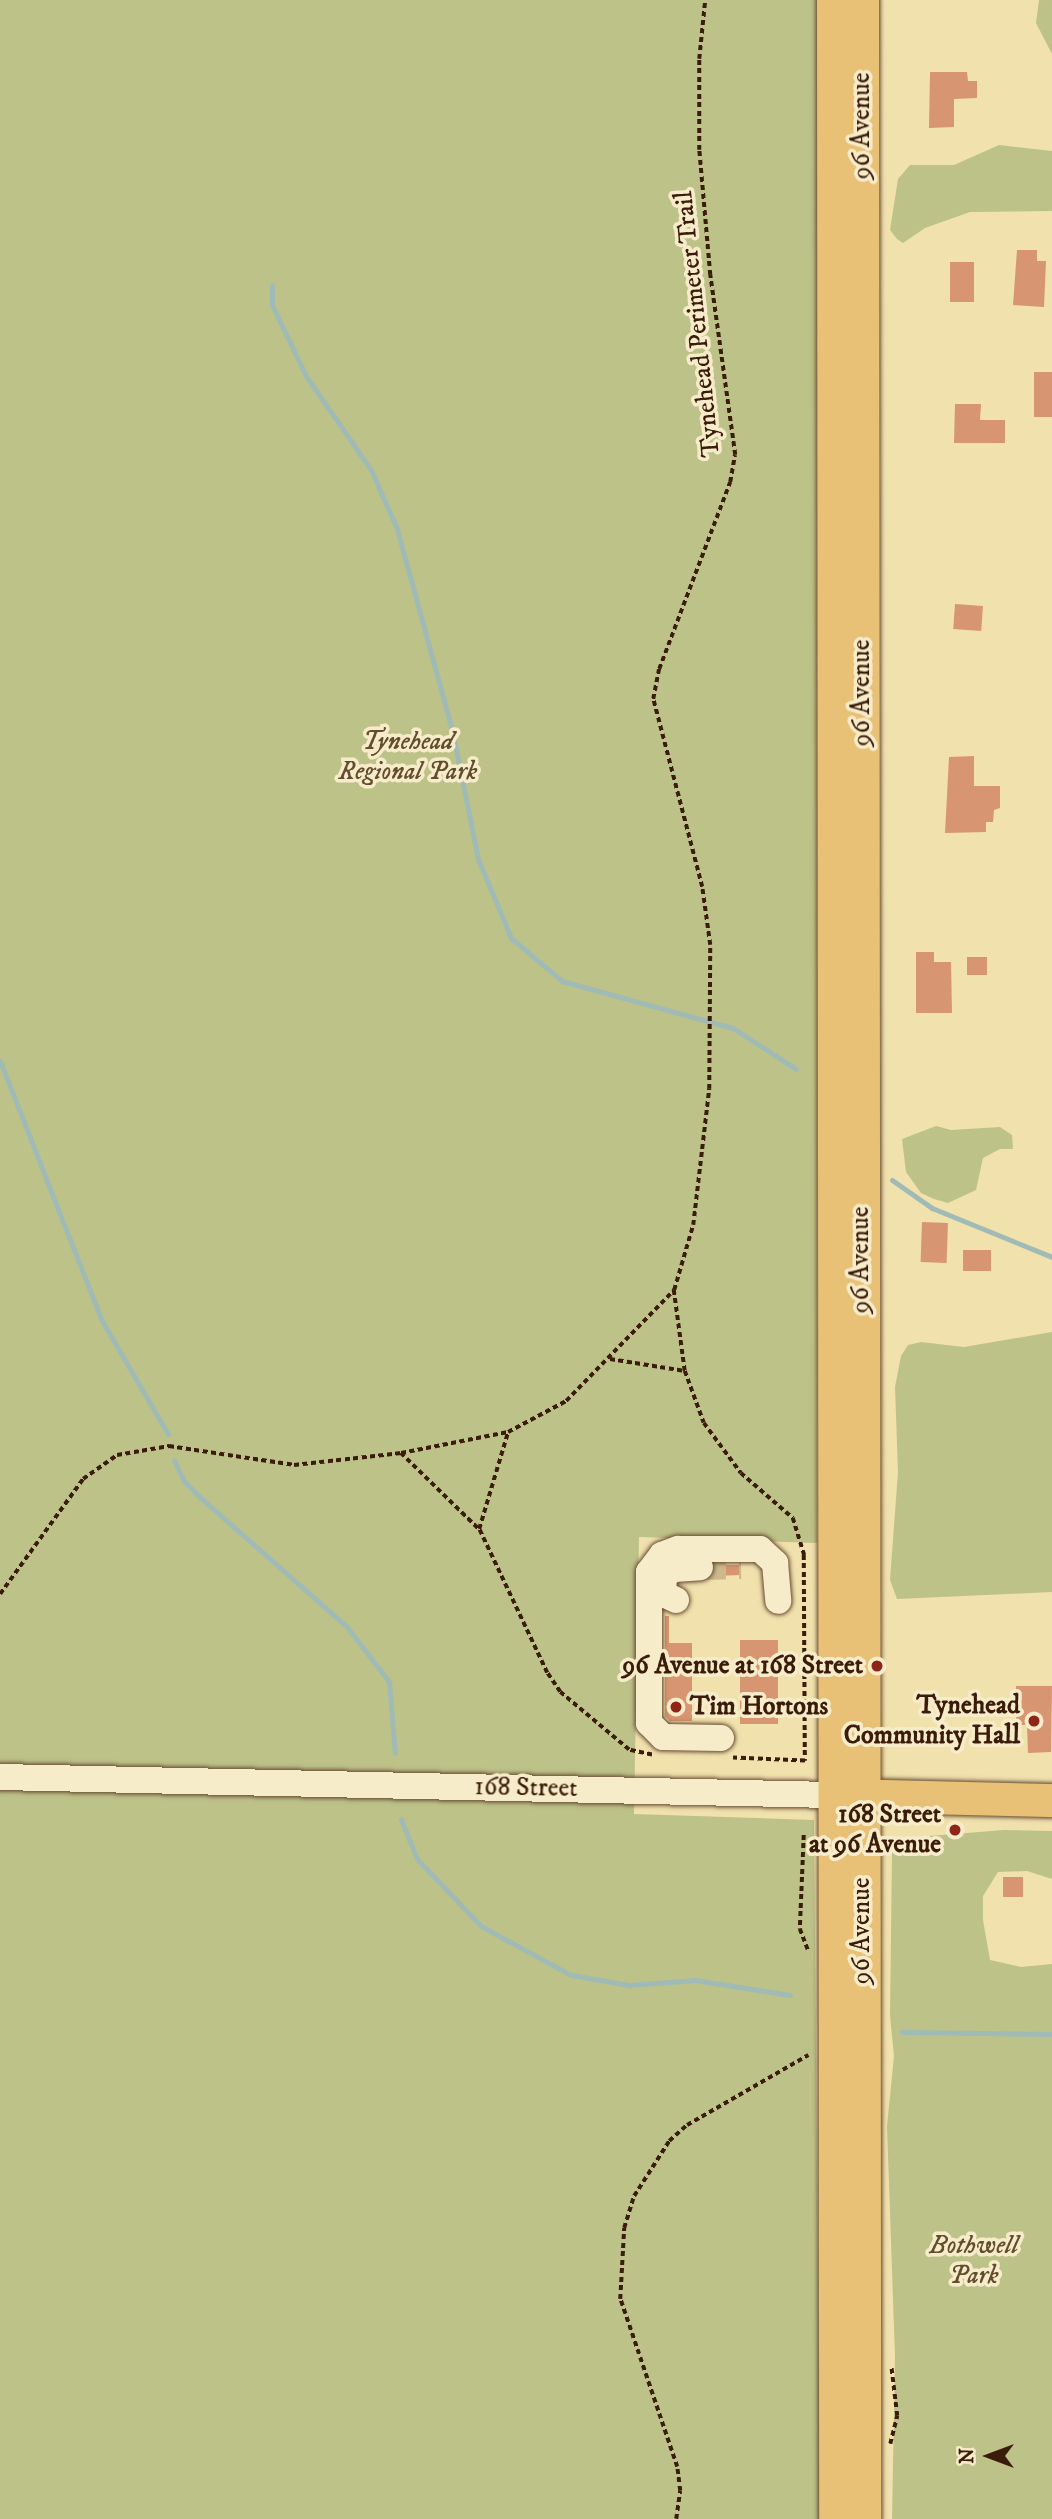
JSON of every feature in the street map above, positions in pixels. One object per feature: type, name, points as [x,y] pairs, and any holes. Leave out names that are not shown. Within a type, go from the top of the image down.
[{"type":"main road","name":"96 Avenue","points":[[833,0],[848,1795],[864,2519]]},
{"type":"main road","name":"96 Avenue","points":[[835,2519],[848,1795],[862,0]]},
{"type":"main road","name":"168 Street","points":[[848,1795],[1052,1800]]},
{"type":"street","points":[[721,1748],[663,1737],[649,1723],[649,1572],[662,1555],[678,1549],[760,1549],[775,1563],[771,1601],[763,1571],[741,1566]]},
{"type":"street","points":[[676,1600],[663,1594],[664,1576],[674,1569],[700,1567]]},
{"type":"street","name":"168 Street","points":[[0,1777],[848,1795]]},
{"type":"path","name":"Tynehead Perimeter Trail","points":[[705,0],[697,126],[710,275],[735,454],[730,482],[672,630],[653,699],[702,887],[713,1000],[693,1225],[674,1290],[685,1371],[714,1441],[741,1473],[785,1509],[800,1529],[804,1555],[805,1761],[721,1748]]},
{"type":"path","name":"Tynehead Perimeter Trail","points":[[0,1594],[83,1479],[117,1455],[169,1446],[294,1465],[401,1453],[508,1432],[566,1401],[610,1359],[674,1290]]},
{"type":"path","points":[[610,1359],[685,1371]]},
{"type":"path","points":[[479,1529],[508,1432]]},
{"type":"path","points":[[401,1453],[479,1529],[547,1673],[560,1692],[629,1750],[660,1756]]},
{"type":"path","points":[[804,1835],[800,1929],[810,1953]]},
{"type":"path","points":[[676,2519],[680,2491],[677,2467],[631,2340],[620,2299],[618,2266],[624,2228],[651,2165],[687,2125],[800,2063],[812,2047]]},
{"type":"green space","name":"Tynehead Regional Park","points":[[0,0],[817,0],[817,1543],[639,1537],[634,1814],[814,1820],[820,2519],[0,2519]]},
{"type":"green space","points":[[1039,0],[1052,0],[1052,54],[1036,23]]},
{"type":"green space","points":[[999,145],[1052,151],[1052,211],[970,212],[925,228],[903,243],[897,239],[890,230],[898,179],[910,165],[954,165]]},
{"type":"green space","points":[[936,1126],[951,1130],[1000,1127],[1012,1135],[1013,1149],[1000,1149],[983,1158],[976,1190],[948,1203],[934,1199],[921,1193],[906,1172],[902,1139]]},
{"type":"green space","points":[[1052,1332],[1052,1592],[897,1599],[890,1580],[898,1472],[895,1387],[901,1356],[908,1345],[921,1342],[964,1347]]},
{"type":"green space","name":"Bothwell Park","points":[[1004,1830],[1052,1831],[1052,1879],[1027,1871],[998,1872],[983,1896],[983,1920],[990,1960],[1021,1967],[1052,1964],[1052,2519],[892,2519],[895,2357],[887,2126],[894,2056],[890,2016],[892,1852],[902,1843],[929,1836]]},
{"type":"building","points":[[930,72],[967,72],[968,81],[977,81],[977,98],[954,99],[954,127],[929,128]]},
{"type":"building","points":[[1017,250],[1037,250],[1037,261],[1046,261],[1044,307],[1013,305]]},
{"type":"building","points":[[950,262],[974,262],[974,302],[950,302]]},
{"type":"building","points":[[1034,372],[1052,372],[1052,417],[1034,417]]},
{"type":"building","points":[[955,404],[981,404],[980,420],[1005,420],[1005,443],[954,443]]},
{"type":"building","points":[[955,604],[983,606],[981,631],[953,629]]},
{"type":"building","points":[[974,756],[974,786],[1000,786],[1000,808],[994,810],[993,822],[986,822],[986,832],[945,833],[949,757]]},
{"type":"building","points":[[916,952],[934,952],[934,962],[951,962],[952,1013],[916,1013]]},
{"type":"building","points":[[967,957],[987,957],[987,975],[967,975]]},
{"type":"building","points":[[922,1222],[948,1223],[947,1263],[921,1262]]},
{"type":"building","points":[[963,1250],[991,1250],[991,1271],[963,1271]]},
{"type":"building","points":[[715,1565],[741,1565],[741,1575],[713,1576]]},
{"type":"building","points":[[665,1616],[669,1616],[669,1643],[692,1643],[692,1721],[670,1721],[665,1716]]},
{"type":"building","points":[[740,1640],[778,1640],[778,1724],[740,1724]]},
{"type":"building","name":"Tynehead Community Hall","points":[[1016,1686],[1052,1686],[1051,1752],[1028,1753],[1027,1725],[1016,1725]]},
{"type":"building","points":[[1003,1877],[1023,1877],[1023,1897],[1003,1897]]},
{"type":"waterway","points":[[272,285],[272,305],[306,376],[371,470],[397,529],[453,734],[478,859],[511,938],[562,981],[733,1028],[796,1069]]},
{"type":"waterway","points":[[0,1061],[101,1319],[168,1434]]},
{"type":"waterway","points":[[892,1180],[932,1208],[1052,1257]]},
{"type":"waterway","points":[[174,1460],[184,1481],[202,1499],[347,1627],[389,1682],[395,1753]]},
{"type":"waterway","points":[[401,1819],[417,1859],[481,1926],[571,1975],[629,1985],[695,1980],[790,1995]]},
{"type":"waterway","points":[[902,2032],[1052,2034]]},
{"type":"tunnel","points":[[700,1567],[741,1566]]},
{"type":"place","name":"96 Avenue at 168 Street","points":[[877,1666]]},
{"type":"place","name":"Tim Hortons","points":[[676,1707]]},
{"type":"place","name":"Tynehead Community Hall","points":[[1034,1721]]},
{"type":"place","name":"168 Street at 96 Avenue","points":[[955,1830]]}]
